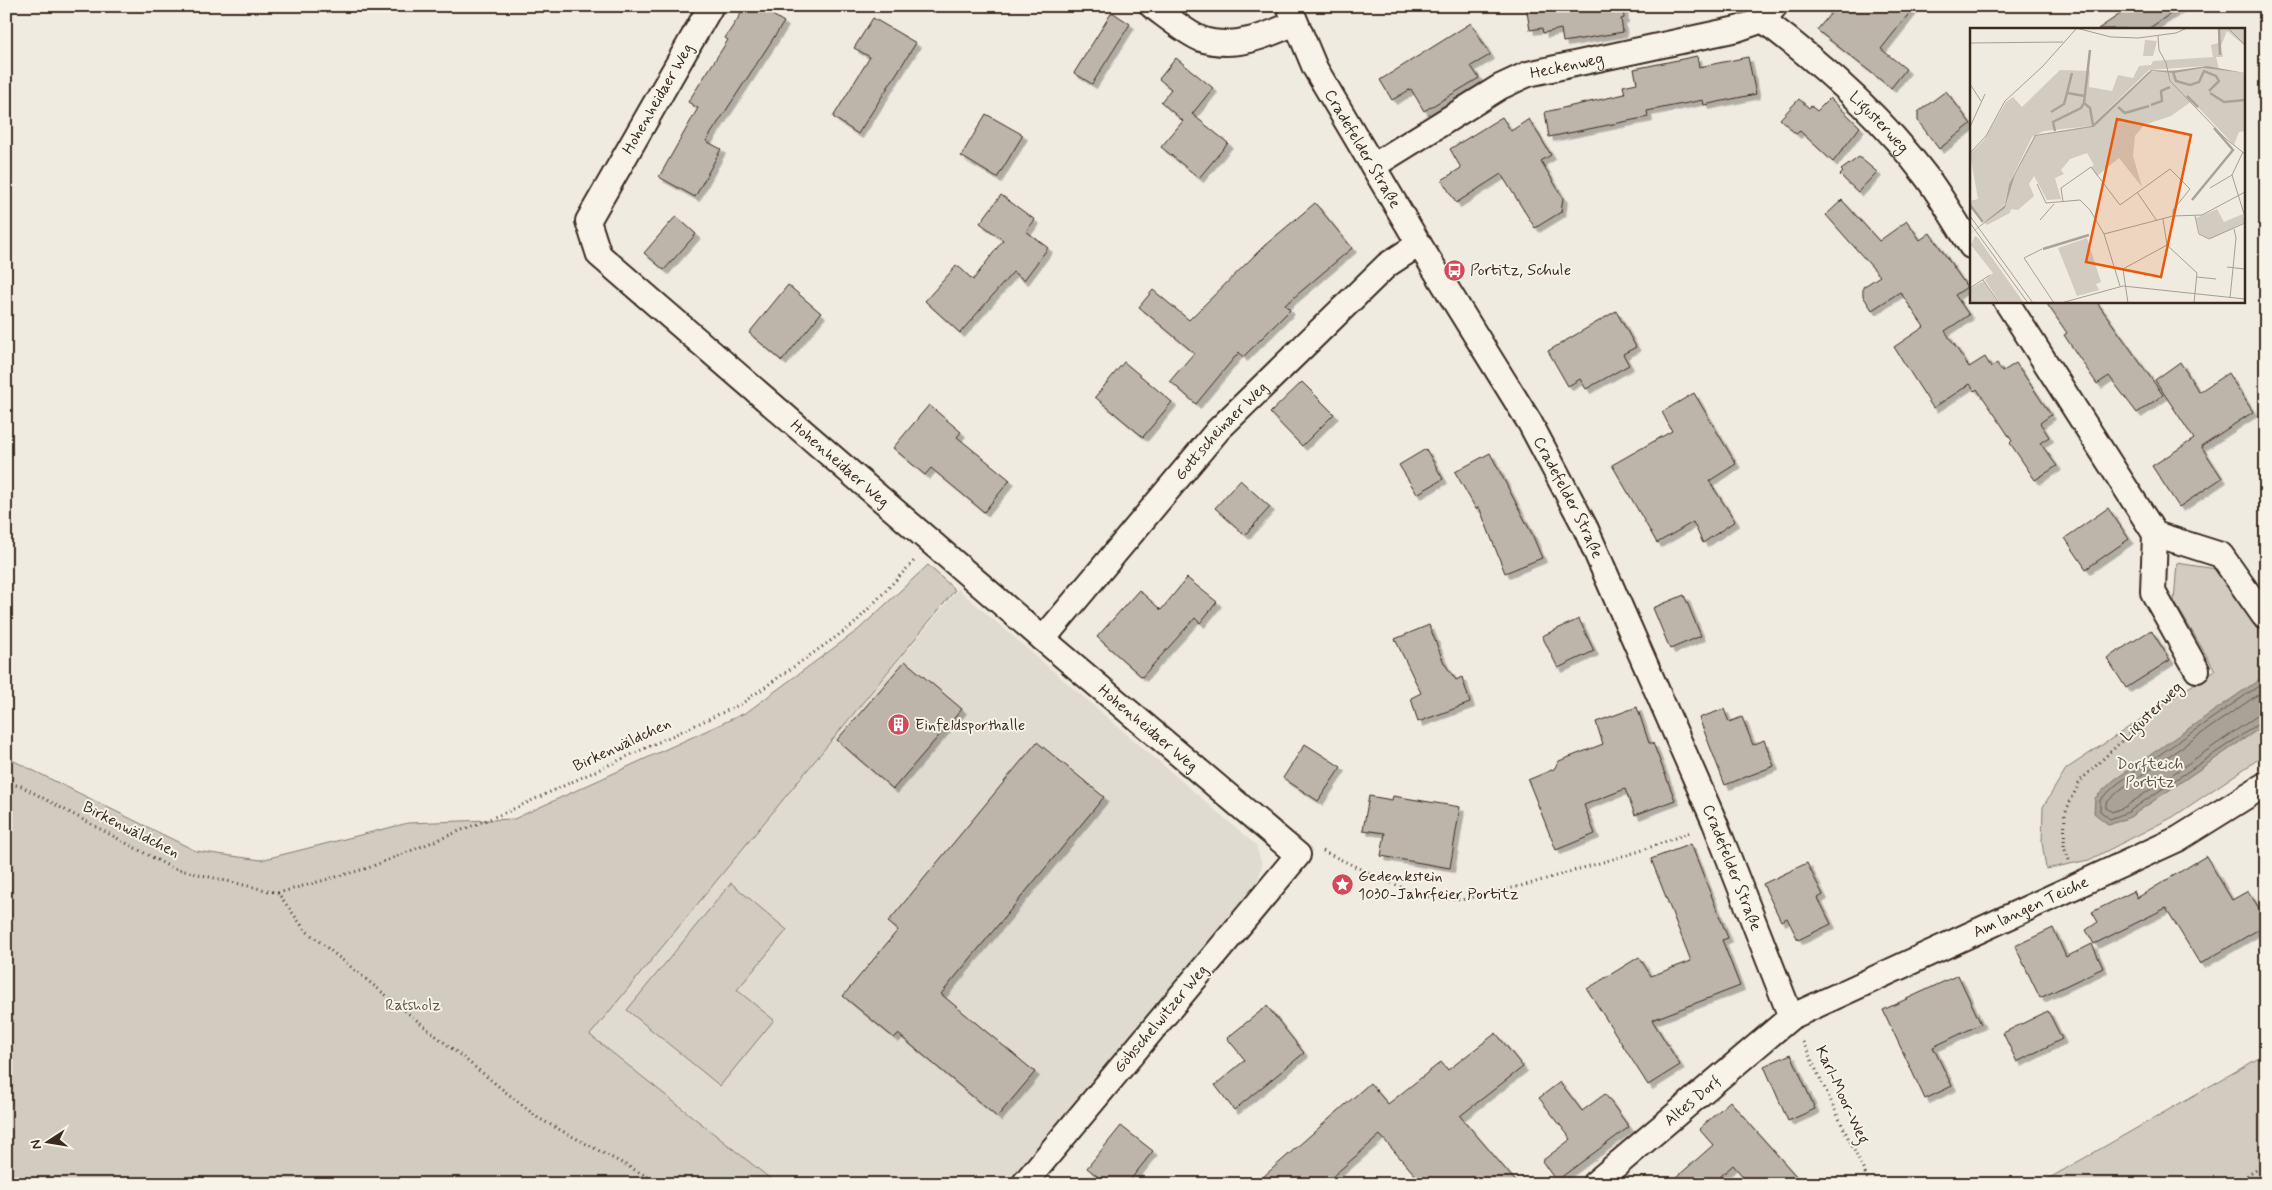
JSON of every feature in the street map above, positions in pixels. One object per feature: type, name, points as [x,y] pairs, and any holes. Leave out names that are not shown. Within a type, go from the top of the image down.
[{"type":"street","name":"Hohenheidaer Weg","points":[[711,6],[588,221],[599,255],[1043,639],[1298,854]]},
{"type":"street","points":[[1152,6],[1200,38],[1217,42],[1239,42],[1277,31],[1292,14]]},
{"type":"street","name":"Heckenweg","points":[[1374,166],[1500,86],[1528,74],[1737,29],[1769,13]]},
{"type":"street","name":"Ligusterweg","points":[[1769,13],[1807,53],[1868,109],[1926,175],[1970,244]]},
{"type":"street","name":"Cradefelder Straße","points":[[1292,14],[1314,68],[1419,244],[1530,423],[1585,527],[1715,823],[1791,1017]]},
{"type":"street","name":"Gottscheinaer Weg","points":[[1043,639],[1218,430],[1387,265],[1419,244]]},
{"type":"street","points":[[2007,302],[2155,534],[2221,555],[2264,616],[2266,614]]},
{"type":"street","name":"Ligusterweg","points":[[2155,534],[2153,592],[2197,670]]},
{"type":"street","name":"Am langen Teiche","points":[[1791,1017],[2178,839],[2266,784]]},
{"type":"street","name":"Göbschelwitzer Weg","points":[[1024,1184],[1298,854]]},
{"type":"street","name":"Altes Dorf","points":[[1594,1184],[1791,1017]]},
{"type":"path","name":"Birkenwäldchen","points":[[6,783],[21,786],[172,868],[278,893],[368,868],[509,811],[742,704],[853,625],[932,543]]},
{"type":"path","name":"Ligusterweg","points":[[2078,885],[2064,847],[2065,813],[2080,781],[2197,670]]},
{"type":"path","points":[[1298,854],[1325,850],[1375,876],[1422,896],[1461,900],[1529,884],[1640,851],[1715,823]]},
{"type":"path","points":[[278,893],[305,930],[538,1118],[648,1177],[653,1184]]},
{"type":"path","name":"Karl-Moor-Weg","points":[[1791,1017],[1870,1184]]},
{"type":"path","points":[[2234,1184],[2266,1164]]},
{"type":"shaded area","points":[[958,589],[1256,845],[1262,865],[1257,884],[1009,1184],[670,1184],[572,1055]]},
{"type":"green space","name":"Dorfteich Portitz","points":[[2177,563],[2216,569],[2266,640],[2266,754],[2173,817],[2089,860],[2046,869],[2042,842],[2043,807],[2066,769],[2215,670],[2174,601]]},
{"type":"green space","name":"Ratsholz","points":[[928,565],[955,590],[590,1035],[777,1184],[6,1184],[6,757],[196,851],[261,860],[408,823],[514,819],[747,712],[858,630]]},
{"type":"green space","points":[[731,883],[787,930],[737,990],[774,1020],[720,1086],[627,1010]]},
{"type":"green space","points":[[2266,1054],[2266,1184],[2039,1184]]},
{"type":"water","points":[[2266,675],[2266,724],[2130,817],[2109,825],[2094,813],[2095,798],[2114,780]]},
{"type":"building","points":[[746,6],[758,6],[784,22],[706,141],[721,149],[695,197],[659,177],[698,108],[688,102],[728,40],[725,38]]},
{"type":"building","points":[[1526,6],[1623,6],[1624,18],[1621,19],[1623,32],[1563,42],[1561,29],[1543,33],[1542,28],[1530,30]]},
{"type":"building","points":[[1837,6],[1915,6],[1881,49],[1906,69],[1891,88],[1817,30]]},
{"type":"building","points":[[2132,6],[2182,6],[2149,28],[2099,28]]},
{"type":"building","points":[[1112,12],[1130,24],[1092,84],[1074,73]]},
{"type":"building","points":[[873,18],[916,43],[858,134],[833,117],[870,57],[854,48]]},
{"type":"building","points":[[1471,23],[1490,55],[1471,66],[1479,78],[1424,111],[1411,89],[1392,100],[1380,80]]},
{"type":"building","points":[[1697,56],[1699,67],[1748,57],[1756,94],[1704,105],[1703,100],[1647,111],[1648,117],[1549,137],[1545,112],[1625,94],[1623,86],[1637,83],[1634,69]]},
{"type":"building","points":[[1176,58],[1213,88],[1192,114],[1228,143],[1199,178],[1161,147],[1183,121],[1161,102],[1171,89],[1159,79]]},
{"type":"building","points":[[1946,91],[1970,125],[1939,149],[1918,121],[1918,112]]},
{"type":"building","points":[[1830,98],[1860,127],[1833,162],[1800,131],[1796,134],[1780,119],[1799,99],[1809,108],[1811,106],[1817,111]]},
{"type":"building","points":[[986,114],[1023,135],[997,178],[961,156]]},
{"type":"building","points":[[1502,117],[1511,131],[1529,119],[1551,155],[1541,161],[1563,198],[1561,212],[1535,228],[1501,174],[1456,203],[1442,180],[1461,168],[1450,149]]},
{"type":"building","points":[[1859,157],[1877,172],[1858,192],[1840,175],[1843,172],[1841,170]]},
{"type":"building","points":[[1001,195],[1035,220],[1026,231],[1048,248],[1024,280],[1013,272],[960,333],[925,301],[957,265],[973,280],[1003,240],[980,223]]},
{"type":"building","points":[[1842,200],[1879,241],[1907,221],[1920,240],[1930,233],[1967,287],[1955,295],[1969,315],[1945,331],[1969,367],[1985,357],[1991,367],[1997,363],[2002,372],[2016,363],[2051,415],[2040,423],[2049,437],[2040,443],[2057,466],[2035,480],[2010,443],[2012,441],[1995,415],[1977,389],[1975,391],[1970,384],[1933,408],[1894,347],[1924,327],[1900,292],[1872,310],[1863,296],[1863,287],[1880,276],[1826,215]]},
{"type":"building","points":[[1315,203],[1352,248],[1285,305],[1290,310],[1243,357],[1239,352],[1196,404],[1170,381],[1194,353],[1139,307],[1153,290],[1189,320],[1264,246]]},
{"type":"building","points":[[676,216],[696,234],[664,270],[644,253]]},
{"type":"building","points":[[788,285],[821,313],[782,361],[749,333]]},
{"type":"building","points":[[2046,302],[2097,302],[2163,395],[2137,413],[2109,376],[2097,384],[2064,335],[2067,333]]},
{"type":"building","points":[[1616,311],[1636,347],[1623,354],[1629,365],[1586,389],[1580,379],[1568,386],[1548,351]]},
{"type":"building","points":[[1124,362],[1172,402],[1143,437],[1095,397]]},
{"type":"building","points":[[2180,362],[2199,392],[2228,373],[2253,412],[2201,446],[2222,478],[2179,507],[2152,466],[2194,439],[2155,380]]},
{"type":"building","points":[[1302,382],[1334,414],[1302,446],[1270,413]]},
{"type":"building","points":[[1694,393],[1736,464],[1709,481],[1735,521],[1703,543],[1693,522],[1657,543],[1612,465],[1672,431],[1662,412]]},
{"type":"building","points":[[929,405],[961,432],[957,437],[1010,480],[984,512],[931,468],[925,475],[893,448]]},
{"type":"building","points":[[1426,449],[1443,479],[1417,494],[1399,465]]},
{"type":"building","points":[[1490,453],[1532,534],[1542,558],[1505,573],[1479,507],[1476,509],[1455,472]]},
{"type":"building","points":[[1240,480],[1270,507],[1245,535],[1215,508]]},
{"type":"building","points":[[2108,508],[2129,539],[2086,569],[2065,538]]},
{"type":"building","points":[[1187,578],[1217,602],[1200,623],[1195,618],[1142,677],[1097,637],[1139,590],[1161,610]]},
{"type":"building","points":[[1684,595],[1701,636],[1670,649],[1653,608]]},
{"type":"building","points":[[1579,619],[1594,651],[1558,668],[1542,636]]},
{"type":"building","points":[[1429,625],[1444,663],[1456,680],[1462,677],[1470,703],[1418,722],[1411,698],[1421,693],[1395,639]]},
{"type":"building","points":[[2151,630],[2170,660],[2126,688],[2107,658]]},
{"type":"building","name":"Einfeldsporthalle","points":[[905,661],[962,709],[893,789],[837,740]]},
{"type":"building","points":[[1637,707],[1649,743],[1653,743],[1675,800],[1635,815],[1625,789],[1584,805],[1595,834],[1556,850],[1528,780],[1554,769],[1559,761],[1603,744],[1596,722]]},
{"type":"building","points":[[1724,709],[1729,722],[1742,717],[1753,745],[1764,740],[1774,766],[1725,785],[1699,718]]},
{"type":"building","points":[[1037,742],[1104,797],[941,994],[1035,1072],[997,1117],[898,1034],[894,1038],[843,996],[898,930],[888,922]]},
{"type":"building","points":[[1305,744],[1341,767],[1318,801],[1283,778]]},
{"type":"building","points":[[1369,796],[1392,800],[1393,796],[1460,807],[1450,868],[1381,856],[1385,833],[1363,830]]},
{"type":"building","points":[[1691,844],[1728,938],[1722,940],[1740,986],[1652,1020],[1680,1065],[1648,1085],[1587,989],[1639,957],[1651,976],[1691,961],[1651,859]]},
{"type":"building","points":[[2206,856],[2232,900],[2248,891],[2266,919],[2266,925],[2200,964],[2166,908],[2094,944],[2086,930],[2098,922],[2092,912],[2134,891],[2137,898]]},
{"type":"building","points":[[1807,863],[1823,895],[1818,898],[1831,924],[1798,940],[1787,918],[1781,921],[1763,884]]},
{"type":"building","points":[[2053,928],[2066,957],[2092,944],[2103,968],[2040,998],[2015,946]]},
{"type":"building","points":[[1958,975],[1981,1024],[1933,1047],[1952,1086],[1925,1099],[1883,1010]]},
{"type":"building","points":[[1267,1006],[1304,1053],[1234,1110],[1215,1085],[1245,1060],[1227,1038]]},
{"type":"building","points":[[2048,1011],[2062,1039],[2017,1062],[2003,1033]]},
{"type":"building","points":[[1496,1033],[1523,1067],[1460,1116],[1518,1184],[1423,1184],[1380,1135],[1324,1184],[1255,1184],[1370,1083],[1388,1104],[1441,1062],[1448,1070]]},
{"type":"building","points":[[1791,1054],[1815,1109],[1788,1121],[1764,1066]]},
{"type":"building","points":[[1560,1082],[1582,1111],[1605,1094],[1629,1127],[1556,1181],[1542,1161],[1571,1139],[1539,1098]]},
{"type":"building","points":[[1730,1101],[1803,1184],[1749,1184],[1733,1165],[1712,1184],[1669,1184],[1713,1145],[1699,1129]]},
{"type":"building","points":[[1121,1126],[1153,1151],[1127,1184],[1107,1184],[1087,1168]]},
{"type":"place","name":"Portitz, Schule","points":[[1454,270]]},
{"type":"place","name":"Einfeldsporthalle","points":[[899,725]]},
{"type":"place","name":"Gedenkstein 1030-Jahrfeier Portitz","points":[[1342,885]]}]
